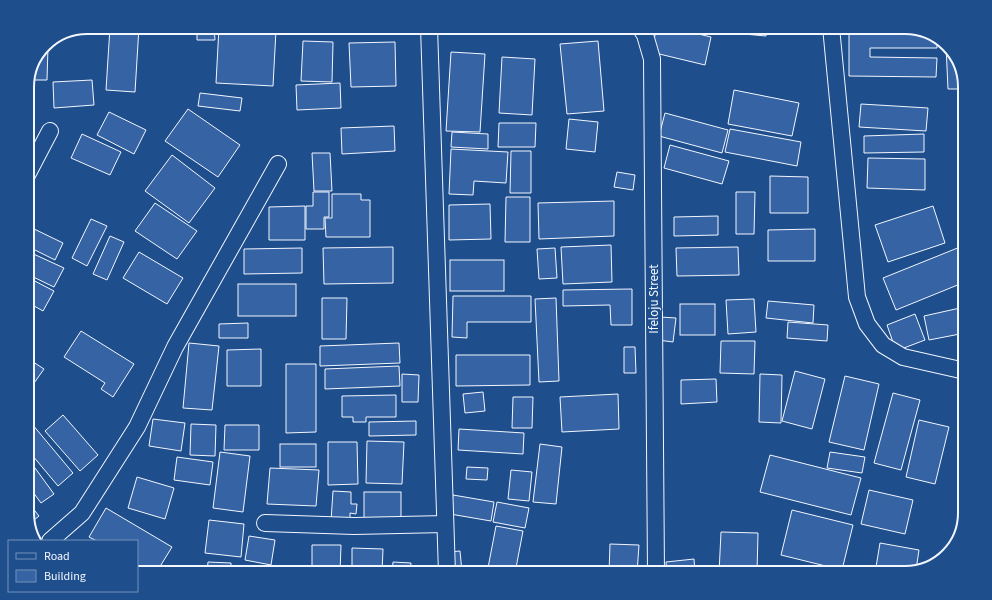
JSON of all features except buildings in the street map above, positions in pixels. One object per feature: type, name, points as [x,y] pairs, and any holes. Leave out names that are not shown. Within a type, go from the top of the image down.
[{"type":"street","points":[[429,34],[447,566]]},
{"type":"street","name":"Ifeloju Street","points":[[644,34],[652,60],[656,566]]},
{"type":"street","points":[[833,34],[857,297],[867,324],[884,345],[903,357],[958,369]]},
{"type":"street","points":[[34,161],[50,130]]},
{"type":"street","points":[[51,540],[82,513],[136,427],[175,347],[278,164]]},
{"type":"street","points":[[265,523],[354,526],[445,524]]}]
